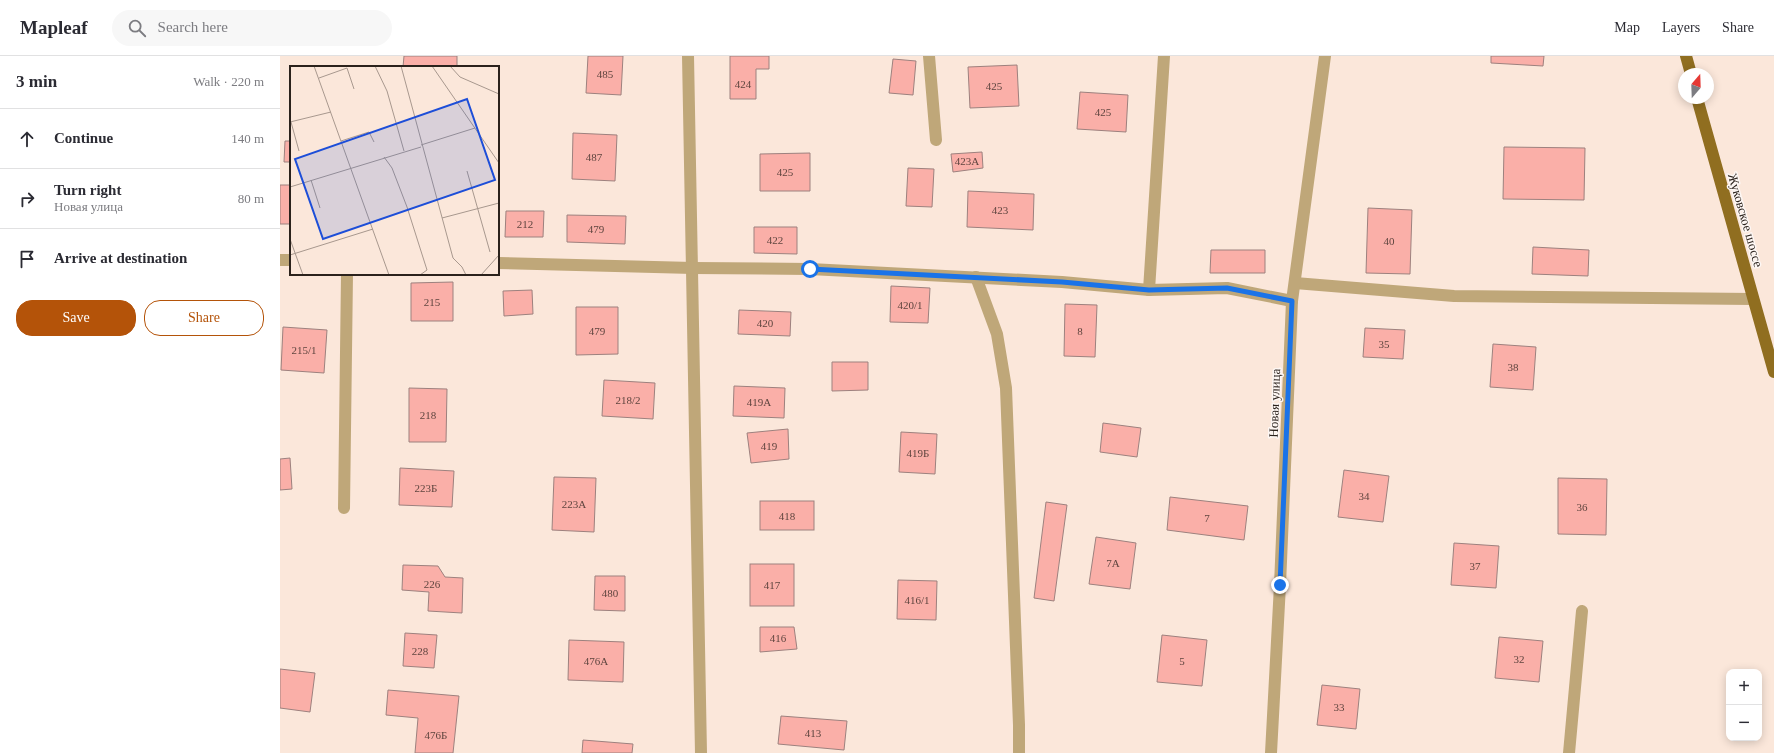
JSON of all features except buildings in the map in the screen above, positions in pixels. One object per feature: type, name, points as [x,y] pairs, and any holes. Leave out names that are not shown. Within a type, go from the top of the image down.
[{"type":"main road","points":[[1686,56],[1689,68]]},
{"type":"main road","name":"Жуковское шоссе","points":[[1699,104],[1774,372]]},
{"type":"street","points":[[688,56],[701,753]]},
{"type":"street","points":[[930,56],[936,140]]},
{"type":"street","points":[[1149,290],[1164,56]]},
{"type":"street","name":"Новая улица","points":[[1270,753],[1280,585],[1292,301],[1325,56]]},
{"type":"street","points":[[499,263],[693,268],[810,269],[1062,282],[1149,290],[1227,288],[1292,301]]},
{"type":"street","points":[[344,508],[347,275]]},
{"type":"street","points":[[976,277],[997,334],[1006,388],[1019,753]]},
{"type":"street","points":[[1295,283],[1454,296],[1753,299]]},
{"type":"street","points":[[1569,753],[1582,611]]},
{"type":"route","points":[[810,269],[1062,282],[1149,290],[1227,288],[1292,301],[1280,585]]}]
